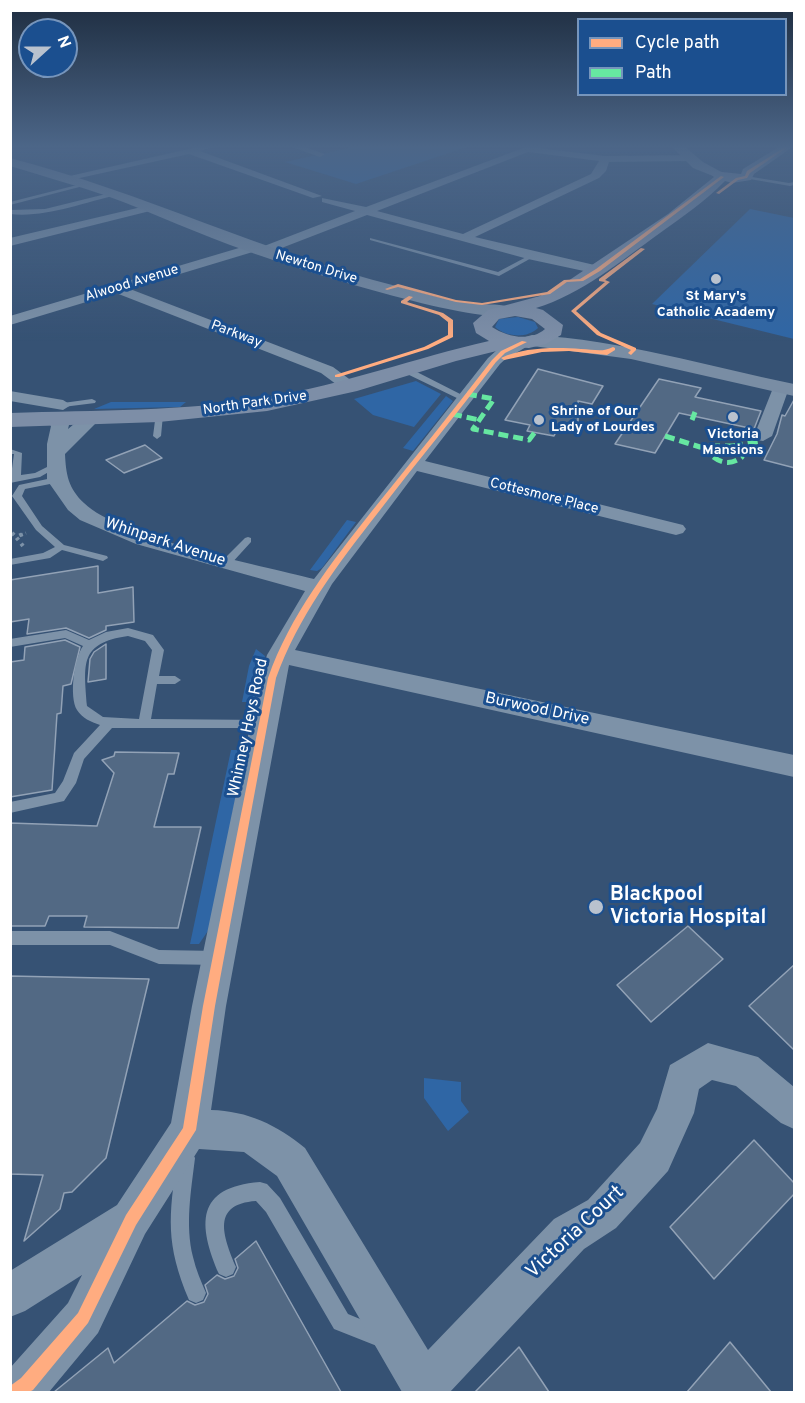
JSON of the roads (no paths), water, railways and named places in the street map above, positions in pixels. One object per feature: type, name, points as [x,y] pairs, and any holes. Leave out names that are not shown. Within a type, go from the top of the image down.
[{"type":"main road","name":"Newton Drive","points":[[156,210],[258,250],[418,299],[471,309],[507,312]]},
{"type":"main road","points":[[507,312],[548,299],[581,280],[681,210]]},
{"type":"main road","points":[[524,341],[552,333],[555,328],[551,321],[554,311],[616,270],[688,210]]},
{"type":"main road","name":"Newton Drive","points":[[418,299],[422,303],[459,316],[483,329]]},
{"type":"main road","points":[[507,312],[531,313],[602,340],[626,352]]},
{"type":"main road","name":"North Park Drive","points":[[450,356],[483,329],[482,323],[488,317],[507,312]]},
{"type":"main road","points":[[483,329],[497,338],[573,342],[788,389]]},
{"type":"main road","name":"North Park Drive","points":[[59,412],[92,410],[158,426],[350,387],[450,356],[524,341]]},
{"type":"main road","points":[[10,420],[59,412]]},
{"type":"street","points":[[10,242],[140,210]]},
{"type":"street","points":[[361,210],[532,256],[598,270]]},
{"type":"street","name":"Alwood Avenue","points":[[10,321],[258,250],[370,210]]},
{"type":"street","points":[[463,238],[522,210]]},
{"type":"street","name":"Parkway","points":[[117,289],[327,370],[350,387]]},
{"type":"street","name":"Whinney Heys Road","points":[[189,1130],[272,678],[279,655],[318,587],[464,398],[503,352],[524,341]]},
{"type":"street","points":[[763,436],[788,389]]},
{"type":"street","name":"North Park Drive","points":[[10,396],[59,412]]},
{"type":"street","points":[[57,466],[68,438],[92,410]]},
{"type":"street","points":[[57,466],[56,444],[60,424],[59,412]]},
{"type":"street","name":"Cottesmore Place","points":[[413,464],[677,530]]},
{"type":"street","name":"Whinpark Avenue","points":[[57,466],[75,506],[102,524],[143,540],[318,587]]},
{"type":"street","name":"Burwood Drive","points":[[279,655],[795,766]]},
{"type":"street","name":"Victoria Court","points":[[425,1390],[569,1234],[602,1214],[654,1157],[675,1113],[683,1078],[708,1061],[745,1070],[795,1110]]},
{"type":"street","points":[[16,1392],[27,1384],[83,1318],[131,1220],[189,1130],[242,1131],[272,1145],[291,1162],[425,1390]]},
{"type":"street","points":[[10,1296],[131,1220]]},
{"type":"lane","points":[[10,212],[21,214],[42,210]]},
{"type":"lane","points":[[372,238],[499,274],[532,256]]},
{"type":"lane","points":[[408,370],[464,398]]},
{"type":"lane","points":[[10,451],[18,453],[13,479],[37,475],[57,466]]},
{"type":"lane","points":[[57,466],[22,487],[17,496],[39,528],[61,547],[104,558]]},
{"type":"lane","points":[[226,563],[248,540]]},
{"type":"lane","points":[[10,562],[46,556],[61,547]]},
{"type":"lane","points":[[144,723],[158,650],[149,638],[128,632],[109,633],[92,640],[82,653],[81,707],[93,720],[109,723],[264,725]]},
{"type":"lane","points":[[10,643],[66,634],[89,644]]},
{"type":"lane","points":[[154,680],[175,680]]},
{"type":"lane","points":[[10,808],[59,797],[69,783],[79,757],[109,723]]},
{"type":"lane","points":[[10,938],[110,939],[159,957],[219,958]]},
{"type":"lane","points":[[189,1130],[178,1240],[184,1269],[196,1293]]},
{"type":"lane","points":[[226,1267],[216,1247],[214,1222],[220,1204],[233,1192],[260,1191],[273,1205],[341,1322],[397,1343]]},
{"type":"place","name":"St Mary's Catholic Academy","points":[[716,279]]},
{"type":"place","name":"Victoria Mansions","points":[[733,417]]},
{"type":"place","name":"Shrine of Our Lady of Lourdes","points":[[539,420]]},
{"type":"place","name":"Blackpool Victoria Hospital","points":[[596,907]]}]
